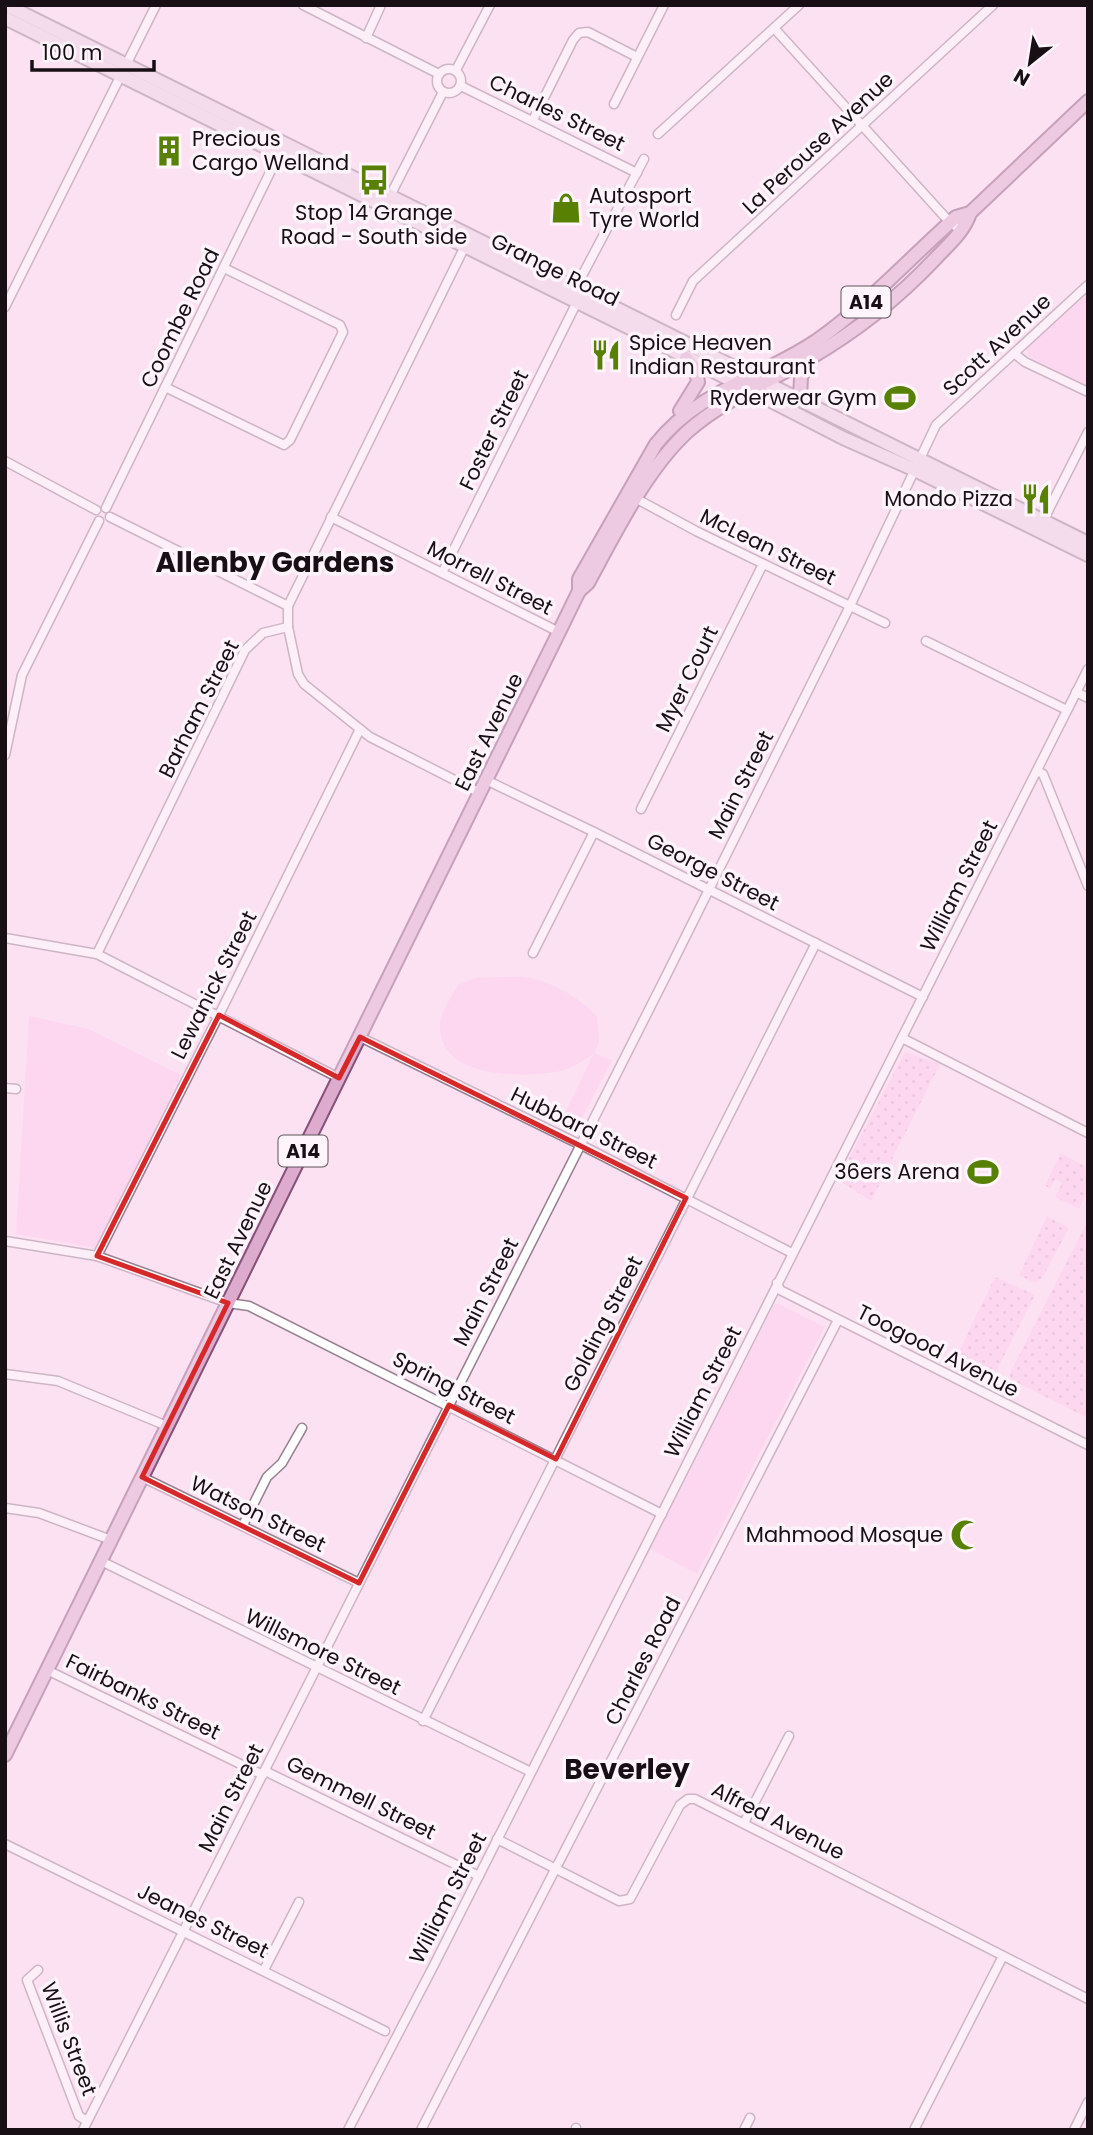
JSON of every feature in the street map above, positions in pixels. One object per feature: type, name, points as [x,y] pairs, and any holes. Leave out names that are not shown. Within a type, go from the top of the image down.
[{"type":"main road","name":"Grange Road","points":[[6,5],[123,70],[467,241],[577,302],[859,446],[917,465],[1088,543]]},
{"type":"main road","name":"Grange Road","points":[[5,18],[123,70]]},
{"type":"main road","name":"A14","points":[[758,378],[811,358],[858,326],[901,291],[927,268],[956,227],[956,218],[970,214],[1088,101]]},
{"type":"main road","name":"A14","points":[[758,378],[845,320],[956,227]]},
{"type":"main road","name":"Grange Road","points":[[467,241],[576,287],[800,399],[917,465],[1088,555]]},
{"type":"main road","points":[[671,426],[697,386],[698,374],[686,358]]},
{"type":"main road","points":[[800,399],[801,377],[811,358]]},
{"type":"main road","name":"East Avenue","points":[[6,1753],[579,591],[588,583],[665,456],[685,434],[758,378]]},
{"type":"main road","name":"East Avenue","points":[[579,591],[579,579],[656,444],[690,409],[743,387]]},
{"type":"street","points":[[5,307],[156,5]]},
{"type":"street","points":[[303,5],[313,7],[366,38],[439,74]]},
{"type":"street","points":[[366,38],[381,5]]},
{"type":"street","points":[[456,70],[490,5]]},
{"type":"street","points":[[614,104],[664,5]]},
{"type":"street","name":"La Perouse Avenue","points":[[676,315],[693,281],[993,5]]},
{"type":"street","points":[[657,134],[795,7]]},
{"type":"street","points":[[774,28],[956,227]]},
{"type":"street","points":[[533,120],[579,33],[588,32],[637,57]]},
{"type":"street","points":[[447,69],[456,70],[461,77],[461,86],[453,93],[443,92],[437,84],[439,74],[447,69]]},
{"type":"street","name":"Charles Street","points":[[461,86],[637,173]]},
{"type":"street","points":[[387,201],[443,92]]},
{"type":"street","name":"Coombe Road","points":[[106,508],[282,149]]},
{"type":"street","points":[[577,302],[576,287],[644,159]]},
{"type":"street","points":[[467,241],[288,606],[288,628],[298,674],[304,684],[370,737],[480,793]]},
{"type":"street","points":[[166,387],[284,445],[290,440],[343,332],[340,325],[224,268]]},
{"type":"street","name":"Scott Avenue","points":[[917,465],[936,425],[1088,285]]},
{"type":"street","name":"Foster Street","points":[[442,573],[577,302]]},
{"type":"street","points":[[1015,354],[1025,362],[1088,392]]},
{"type":"street","points":[[1044,521],[1088,432]]},
{"type":"street","points":[[5,461],[96,510]]},
{"type":"street","name":"Main Street","points":[[85,2127],[708,890],[917,465]]},
{"type":"street","name":"McLean Street","points":[[637,499],[885,623]]},
{"type":"street","points":[[106,508],[110,511],[110,517],[105,522],[99,521],[95,517],[96,510],[106,508]]},
{"type":"street","points":[[110,517],[288,606]]},
{"type":"street","name":"Morrell Street","points":[[331,517],[559,632]]},
{"type":"street","points":[[5,755],[22,676],[99,521]]},
{"type":"street","name":"Myer Court","points":[[641,809],[763,564]]},
{"type":"street","name":"Barham Street","points":[[97,954],[245,650],[263,632],[288,628]]},
{"type":"street","points":[[926,641],[1067,710]]},
{"type":"street","name":"William Street","points":[[348,2130],[498,1839],[1088,669]]},
{"type":"street","points":[[1076,692],[1088,698]]},
{"type":"street","name":"Lewanick Street","points":[[97,1256],[360,729]]},
{"type":"street","points":[[1037,771],[1043,775],[1088,886]]},
{"type":"street","name":"George Street","points":[[486,780],[923,997]]},
{"type":"street","points":[[533,953],[594,832]]},
{"type":"street","points":[[5,937],[97,954],[339,1078]]},
{"type":"street","name":"Golding Street","points":[[424,1721],[817,943]]},
{"type":"street","name":"Hubbard Street","points":[[359,1037],[579,1144],[792,1253]]},
{"type":"street","points":[[902,1038],[1088,1133]]},
{"type":"street","points":[[5,1088],[16,1089]]},
{"type":"street","name":"Spring Street","points":[[5,1241],[97,1256],[228,1303],[248,1306],[662,1514]]},
{"type":"street","name":"Toogood Avenue","points":[[778,1283],[780,1290],[1088,1445]]},
{"type":"street","name":"Charles Road","points":[[421,2130],[838,1320]]},
{"type":"street","points":[[5,1374],[58,1381],[167,1426]]},
{"type":"street","points":[[243,1525],[267,1477],[282,1463],[302,1428]]},
{"type":"street","name":"Watson Street","points":[[142,1477],[359,1583]]},
{"type":"street","points":[[5,1508],[39,1513],[111,1540]]},
{"type":"street","name":"Willsmore Street","points":[[101,1561],[531,1772]]},
{"type":"street","name":"Fairbanks Street","points":[[47,1670],[264,1773]]},
{"type":"street","points":[[744,1823],[789,1736]]},
{"type":"street","name":"Gemmell Street","points":[[264,1773],[479,1876]]},
{"type":"street","name":"Alfred Avenue","points":[[498,1839],[619,1901],[625,1901],[630,1899],[680,1805],[688,1799],[695,1799],[1088,1999]]},
{"type":"street","name":"Jeanes Street","points":[[5,1844],[385,2031]]},
{"type":"street","points":[[264,1970],[299,1902]]},
{"type":"street","points":[[914,2130],[1003,1956]]},
{"type":"street","name":"Willis Street","points":[[38,1970],[27,1980],[85,2127]]},
{"type":"street","points":[[1074,2130],[1088,2102]]},
{"type":"street","points":[[744,2130],[750,2118]]},
{"type":"highlighted area","points":[[219,1015],[339,1078],[360,1037],[686,1198],[556,1459],[449,1405],[359,1583],[142,1477],[228,1303],[97,1256]]},
{"type":"shaded area","points":[[1088,290],[1088,387],[1028,356],[1026,346]]},
{"type":"shaded area","points":[[523,977],[548,983],[592,1011],[597,1017],[599,1042],[594,1053],[565,1070],[526,1074],[486,1071],[467,1065],[453,1056],[443,1042],[440,1024],[442,1014],[458,985],[475,978]]},
{"type":"shaded area","points":[[29,1016],[89,1029],[181,1075],[96,1248],[16,1234]]},
{"type":"shaded area","points":[[905,1052],[940,1064],[871,1201],[843,1183],[839,1177]]},
{"type":"shaded area","points":[[594,1053],[612,1060],[576,1130],[571,1132],[559,1126]]},
{"type":"shaded area","points":[[1061,1153],[1088,1168],[1088,1191],[1079,1209],[1055,1197],[1062,1183],[1055,1179],[1050,1189],[1045,1185]]},
{"type":"shaded area","points":[[1047,1216],[1069,1228],[1042,1278],[1033,1282],[1019,1275]]},
{"type":"shaded area","points":[[1088,1220],[1088,1418],[1012,1380],[1009,1375]]},
{"type":"shaded area","points":[[995,1277],[1035,1295],[989,1385],[952,1366]]},
{"type":"shaded area","points":[[774,1304],[825,1327],[697,1574],[650,1549]]},
{"type":"place","name":"Precious Cargo Welland","points":[[169,151]]},
{"type":"place","name":"Stop 14 Grange Road - South side","points":[[374,180]]},
{"type":"place","name":"Autosport Tyre World","points":[[566,208]]},
{"type":"place","name":"Spice Heaven Indian Restaurant","points":[[606,355]]},
{"type":"place","name":"Ryderwear Gym","points":[[900,398]]},
{"type":"place","name":"Mondo Pizza","points":[[1036,499]]},
{"type":"place","name":"36ers Arena","points":[[983,1172]]},
{"type":"place","name":"Mahmood Mosque","points":[[966,1535]]},
{"type":"district","name":"Allenby Gardens","points":[[275,562]]},
{"type":"district","name":"Beverley","points":[[627,1769]]}]
